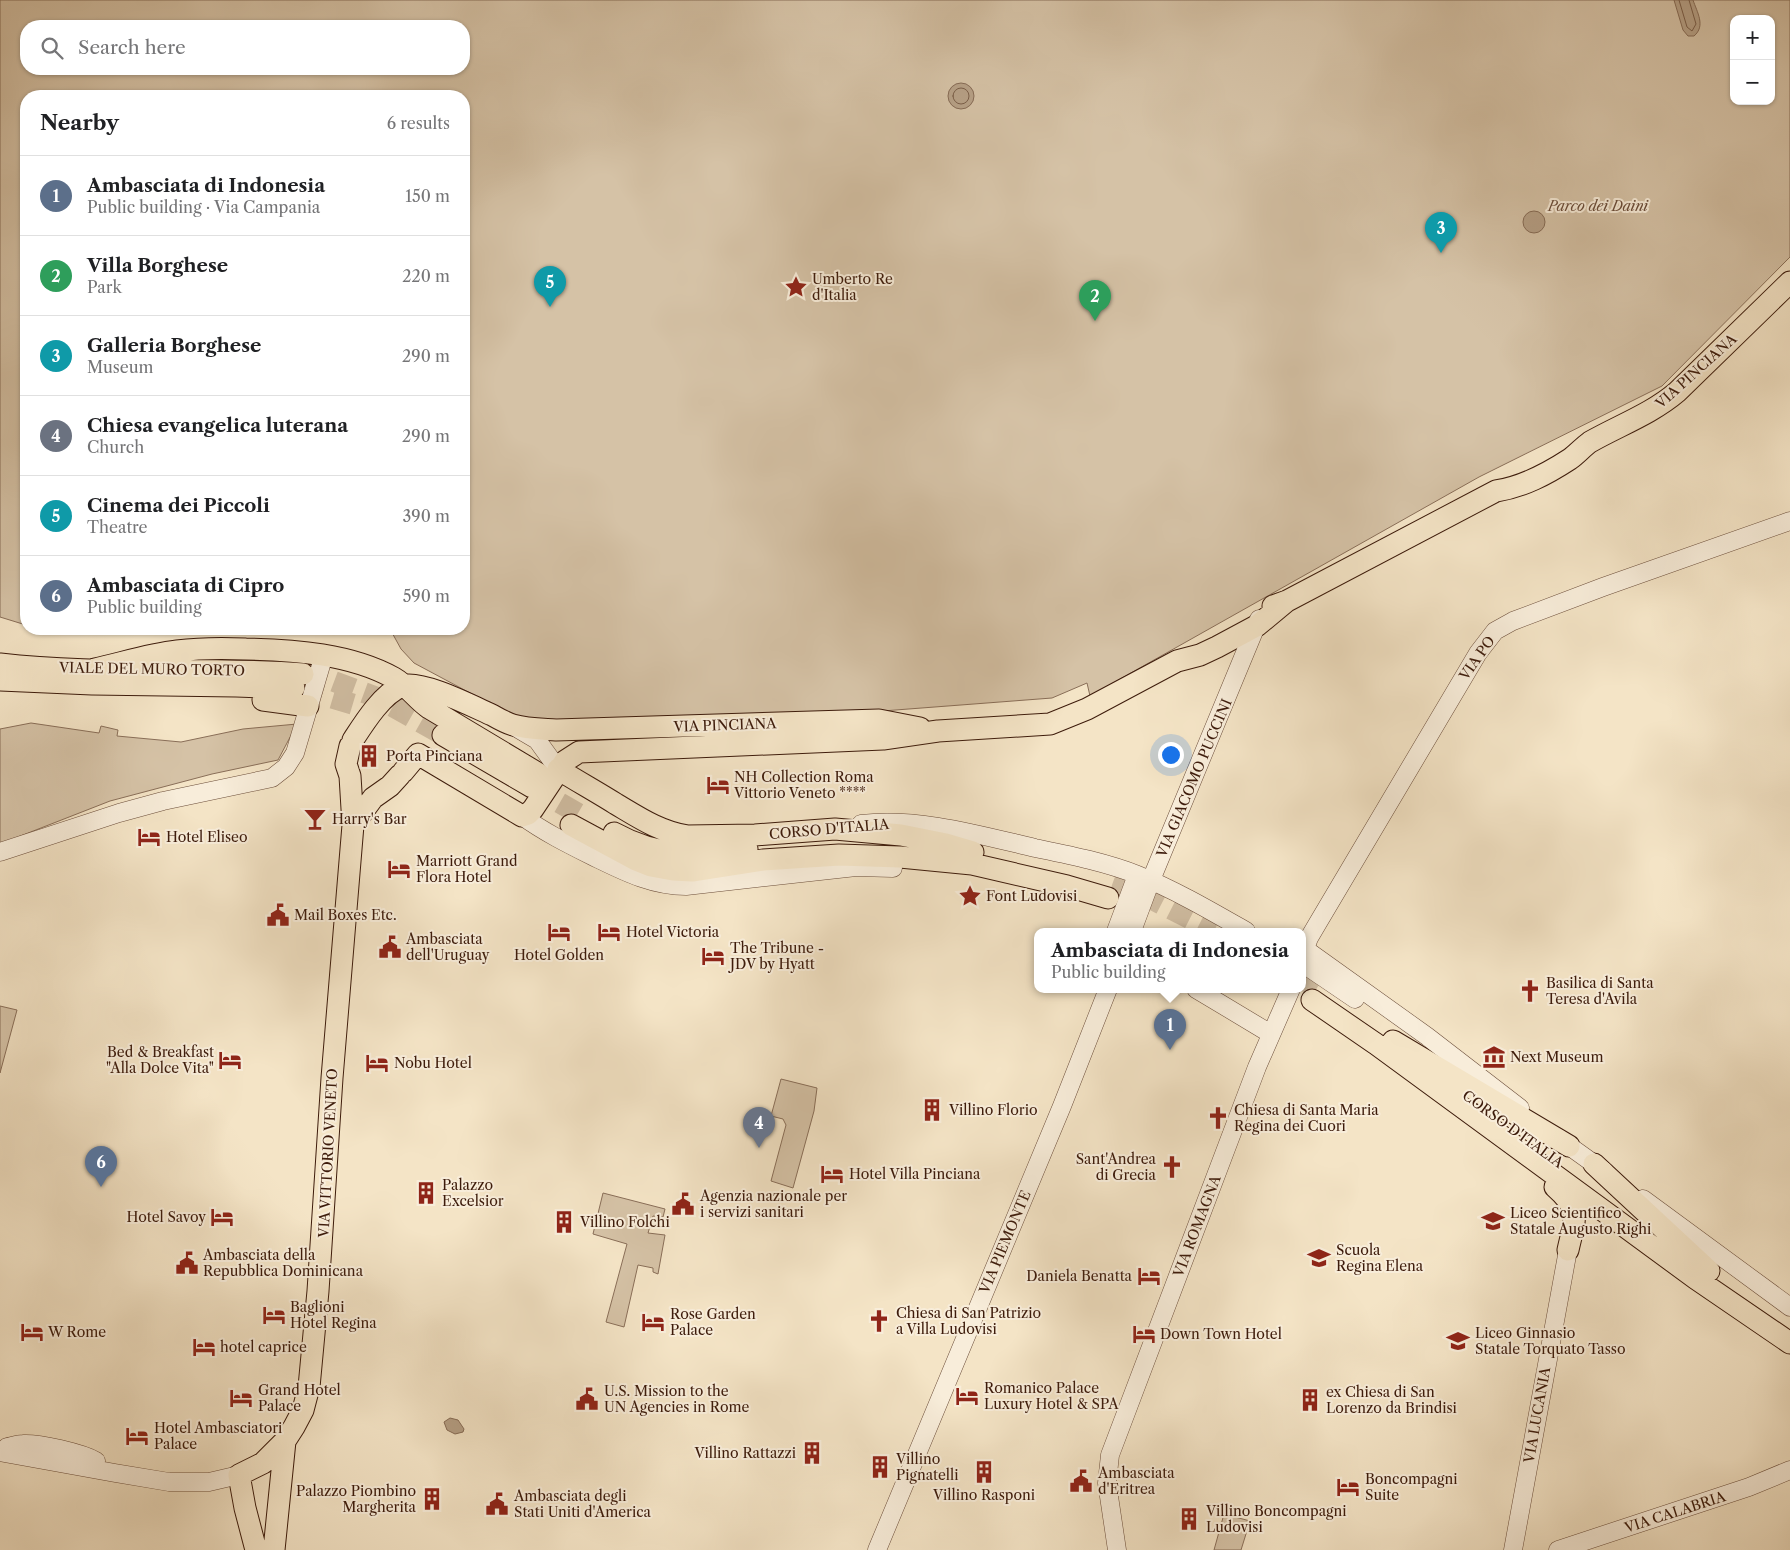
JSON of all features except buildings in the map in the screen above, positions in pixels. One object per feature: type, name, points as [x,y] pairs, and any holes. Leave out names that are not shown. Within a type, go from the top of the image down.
[{"type":"main road","name":"VIA PINCIANA","points":[[535,789],[569,757],[584,752],[883,739],[938,731],[1041,726],[1057,722],[1178,661],[1212,650],[1260,617],[1496,491],[1509,477],[1523,468],[1572,447],[1589,443],[1654,410],[1665,402],[1790,282]]},
{"type":"main road","points":[[94,677],[166,653],[205,648],[298,650],[324,655],[369,668],[406,685],[429,708],[535,789]]},
{"type":"main road","name":"VIALE DEL MURO TORTO","points":[[0,664],[94,677]]},
{"type":"main road","name":"VIALE DEL MURO TORTO","points":[[0,680],[229,670],[304,690]]},
{"type":"main road","points":[[94,677],[116,693],[167,699],[268,700],[304,690]]},
{"type":"main road","name":"VIA VITTORIO VENETO","points":[[239,1475],[263,1463],[285,1441],[303,1410],[307,1396],[322,1248],[333,1062],[353,825],[350,776],[346,761],[352,743],[366,722],[385,698],[398,688],[406,685]]},
{"type":"main road","name":"CORSO D'ITALIA","points":[[406,685],[438,692],[512,725]]},
{"type":"main road","name":"VIA PINCIANA","points":[[512,725],[556,730],[879,720],[938,731]]},
{"type":"main road","points":[[353,825],[373,798],[433,745]]},
{"type":"main road","name":"CORSO D'ITALIA","points":[[433,745],[535,789],[640,818],[678,835],[755,835],[835,829]]},
{"type":"main road","name":"CORSO D'ITALIA","points":[[433,745],[535,789]]},
{"type":"main road","name":"CORSO D'ITALIA","points":[[579,814],[687,853],[848,843],[900,844],[973,852],[1060,871],[1110,892],[1021,876],[972,864],[900,857],[839,856],[763,860],[692,871],[659,868],[643,864],[627,856],[579,814]]},
{"type":"main road","points":[[835,829],[901,835],[946,844],[973,852]]},
{"type":"main road","points":[[784,860],[856,867]]},
{"type":"main road","points":[[893,868],[1021,876]]},
{"type":"main road","name":"CORSO D'ITALIA","points":[[1315,994],[1348,1008],[1702,1274],[1486,1125],[1376,1044],[1315,994]]},
{"type":"main road","points":[[1390,1039],[1569,1146]]},
{"type":"main road","points":[[1486,1125],[1559,1190],[1572,1204],[1575,1217],[1568,1250]]},
{"type":"main road","points":[[1594,1164],[1702,1274],[1790,1343]]},
{"type":"main road","points":[[1702,1274],[1790,1327]]},
{"type":"main road","points":[[274,1550],[285,1441]]},
{"type":"main road","points":[[239,1475],[256,1550]]},
{"type":"street","name":"VIA PO","points":[[1306,949],[1319,921],[1478,653],[1495,632],[1513,621],[1604,586],[1790,521]]},
{"type":"street","name":"VIA GIACOMO PUCCINI","points":[[1118,928],[1144,878],[1260,617]]},
{"type":"street","points":[[0,852],[82,824],[154,803],[272,778],[286,767],[295,753],[304,690],[324,655]]},
{"type":"street","name":"CORSO D'ITALIA","points":[[512,725],[537,740],[535,789],[538,828],[638,878],[661,885],[686,886],[856,867],[893,868]]},
{"type":"street","name":"CORSO D'ITALIA","points":[[835,829],[874,823],[938,827],[1099,862],[1144,878],[1240,928]]},
{"type":"street","name":"VIA GIACOMO PUCCINI","points":[[1133,928],[1144,878]]},
{"type":"street","name":"CORSO D'ITALIA","points":[[1306,958],[1428,1036],[1569,1146],[1790,1307]]},
{"type":"street","name":"VIA PIEMONTE","points":[[876,1550],[1062,1106],[1106,993]]},
{"type":"street","points":[[1203,993],[1271,1034]]},
{"type":"street","name":"VIA ROMAGNA","points":[[1118,1550],[1107,1483],[1110,1455],[1271,1034],[1289,993]]},
{"type":"street","name":"VIA LUCANIA","points":[[1513,1550],[1568,1250]]},
{"type":"street","name":"VIA VITTORIO VENETO","points":[[0,1450],[23,1444],[86,1456],[115,1473]]},
{"type":"street","name":"VIA VITTORIO VENETO","points":[[0,1450],[158,1480],[193,1483],[209,1482],[239,1475]]},
{"type":"street","name":"VIA CALABRIA","points":[[1558,1550],[1749,1487],[1790,1470]]},
{"type":"green space","name":"Parco dei Daini","points":[[0,0],[1790,0],[1790,257],[1662,386],[1479,477],[1090,696],[1087,683],[1052,698],[674,727],[528,724],[414,663],[401,649],[393,635],[470,635],[470,90],[20,90],[20,623],[0,617]]},
{"type":"green space","points":[[31,723],[99,733],[101,726],[118,730],[117,736],[181,742],[243,729],[297,724],[278,760],[212,774],[110,801],[0,844],[0,729]]},
{"type":"green space","points":[[0,1006],[17,1010],[0,1073]]},
{"type":"green space","points":[[781,1079],[817,1088],[814,1111],[793,1188],[771,1181],[786,1125],[783,1119],[771,1116]]},
{"type":"green space","points":[[603,1193],[665,1209],[663,1217],[653,1216],[648,1233],[665,1235],[658,1274],[653,1272],[653,1268],[638,1265],[624,1327],[606,1322],[627,1244],[593,1234]]},
{"type":"green space","points":[[1224,1514],[1250,1521],[1241,1550],[1214,1550]]},
{"type":"water","points":[[1674,0],[1693,0],[1700,23],[1698,32],[1694,36],[1688,36],[1683,30]]},
{"type":"water","points":[[961,83],[970,87],[974,96],[970,105],[961,109],[952,105],[948,96],[952,87]]},
{"type":"water","points":[[1534,211],[1542,214],[1545,222],[1542,230],[1534,233],[1526,230],[1523,222],[1526,214]]},
{"type":"water","points":[[450,1418],[458,1420],[464,1429],[463,1432],[455,1434],[447,1430],[444,1422]]},
{"type":"tunnel","points":[[303,674],[330,680],[376,697],[443,735]]},
{"type":"tunnel","points":[[302,689],[359,706]]},
{"type":"tunnel","points":[[532,787],[579,814]]},
{"type":"tunnel","points":[[1112,885],[1151,899],[1208,928]]},
{"type":"tunnel","points":[[1306,981],[1317,988]]},
{"type":"place","name":"Galleria Borghese","points":[[1441,253]]},
{"type":"place","name":"Umberto Re d'Italia","points":[[796,287]]},
{"type":"place","name":"Cinema dei Piccoli","points":[[550,307]]},
{"type":"place","name":"Villa Borghese","points":[[1095,321]]},
{"type":"place","name":"Porta Pinciana","points":[[369,756]]},
{"type":"place","name":"NH Collection Roma Vittorio Veneto ****","points":[[718,785]]},
{"type":"place","name":"Harry's Bar","points":[[315,819]]},
{"type":"place","name":"Hotel Eliseo","points":[[149,837]]},
{"type":"place","name":"Marriott Grand Flora Hotel","points":[[399,869]]},
{"type":"place","name":"Font Ludovisi","points":[[970,896]]},
{"type":"place","name":"Mail Boxes Etc.","points":[[278,915]]},
{"type":"place","name":"Hotel Golden","points":[[559,932]]},
{"type":"place","name":"Hotel Victoria","points":[[609,932]]},
{"type":"place","name":"Ambasciata dell'Uruguay","points":[[390,947]]},
{"type":"place","name":"The Tribune - JDV by Hyatt","points":[[713,956]]},
{"type":"place","name":"Basilica di Santa Teresa d'Avila","points":[[1530,991]]},
{"type":"place","name":"Ambasciata di Indonesia","points":[[1170,1050]]},
{"type":"place","name":"Next Museum","points":[[1494,1057]]},
{"type":"place","name":"Bed & Breakfast \"Alla Dolce Vita\"","points":[[230,1060]]},
{"type":"place","name":"Nobu Hotel","points":[[377,1063]]},
{"type":"place","name":"Villino Florio","points":[[932,1110]]},
{"type":"place","name":"Chiesa di Santa Maria Regina dei Cuori","points":[[1218,1118]]},
{"type":"place","name":"Chiesa evangelica luterana","points":[[759,1148]]},
{"type":"place","name":"Sant'Andrea di Grecia","points":[[1172,1167]]},
{"type":"place","name":"Hotel Villa Pinciana","points":[[832,1174]]},
{"type":"place","name":"Ambasciata di Cipro","points":[[101,1187]]},
{"type":"place","name":"Palazzo Excelsior","points":[[426,1193]]},
{"type":"place","name":"Agenzia nazionale per i servizi sanitari","points":[[683,1204]]},
{"type":"place","name":"Hotel Savoy","points":[[222,1217]]},
{"type":"place","name":"Liceo Scientifico Statale Augusto Righi","points":[[1493,1221]]},
{"type":"place","name":"Villino Folchi","points":[[564,1222]]},
{"type":"place","name":"Scuola Regina Elena","points":[[1319,1258]]},
{"type":"place","name":"Ambasciata della Repubblica Dominicana","points":[[187,1263]]},
{"type":"place","name":"Daniela Benatta","points":[[1149,1276]]},
{"type":"place","name":"Baglioni Hotel Regina","points":[[274,1315]]},
{"type":"place","name":"Chiesa di San Patrizio a Villa Ludovisi","points":[[879,1321]]},
{"type":"place","name":"Rose Garden Palace","points":[[653,1322]]},
{"type":"place","name":"W Rome","points":[[32,1332]]},
{"type":"place","name":"Down Town Hotel","points":[[1144,1334]]},
{"type":"place","name":"Liceo Ginnasio Statale Torquato Tasso","points":[[1458,1341]]},
{"type":"place","name":"hotel caprice","points":[[204,1347]]},
{"type":"place","name":"Romanico Palace Luxury Hotel & SPA","points":[[967,1396]]},
{"type":"place","name":"Grand Hotel Palace","points":[[241,1398]]},
{"type":"place","name":"U.S. Mission to the UN Agencies in Rome","points":[[587,1399]]},
{"type":"place","name":"ex Chiesa di San Lorenzo da Brindisi","points":[[1310,1400]]},
{"type":"place","name":"Hotel Ambasciatori Palace","points":[[137,1436]]},
{"type":"place","name":"Villino Rattazzi","points":[[812,1453]]},
{"type":"place","name":"Villino Pignatelli","points":[[880,1467]]},
{"type":"place","name":"Villino Rasponi","points":[[984,1472]]},
{"type":"place","name":"Ambasciata d'Eritrea","points":[[1081,1481]]},
{"type":"place","name":"Boncompagni Suite","points":[[1348,1487]]},
{"type":"place","name":"Palazzo Piombino Margherita","points":[[432,1499]]},
{"type":"place","name":"Ambasciata degli Stati Uniti d'America","points":[[497,1504]]},
{"type":"place","name":"Villino Boncompagni Ludovisi","points":[[1189,1519]]}]
